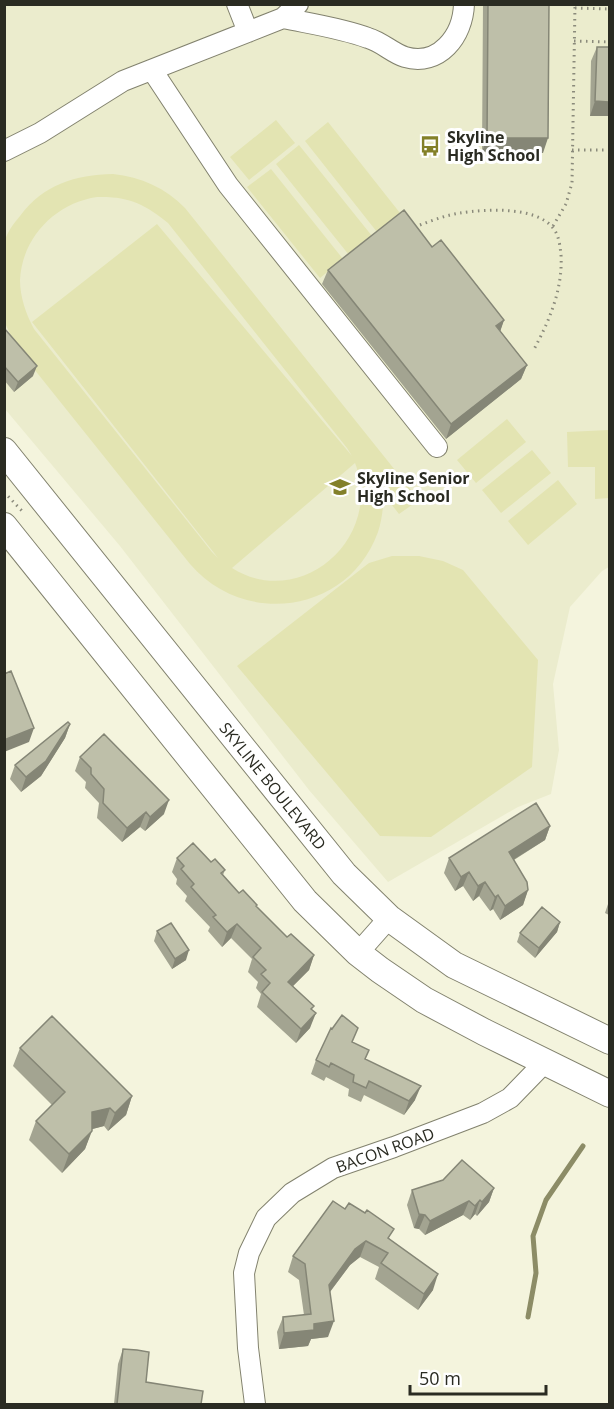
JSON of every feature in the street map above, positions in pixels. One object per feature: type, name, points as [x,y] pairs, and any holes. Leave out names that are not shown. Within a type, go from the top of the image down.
[{"type":"main road","name":"SKYLINE BOULEVARD","points":[[4,451],[344,874],[389,918],[454,965],[609,1041]]},
{"type":"main road","points":[[4,526],[305,901],[358,953],[424,1000],[609,1094]]},
{"type":"street","points":[[237,4],[248,32]]},
{"type":"street","points":[[4,151],[40,133],[123,81],[283,18],[298,4]]},
{"type":"street","points":[[283,18],[332,27],[370,39],[403,57],[425,58],[437,55],[449,45],[461,24],[464,4]]},
{"type":"street","points":[[152,70],[228,185],[437,447]]},
{"type":"street","points":[[358,953],[389,918]]},
{"type":"street","name":"BACON ROAD","points":[[255,1404],[248,1348],[244,1273],[249,1253],[266,1218],[292,1193],[333,1168],[472,1118],[510,1098],[545,1062]]},
{"type":"path","points":[[552,227],[562,212],[572,183],[575,6],[609,9]]},
{"type":"path","points":[[574,41],[609,42]]},
{"type":"path","points":[[572,150],[609,150]]},
{"type":"path","points":[[420,225],[460,213],[492,210],[527,214],[545,221],[552,227],[560,245],[561,274],[554,303],[533,351]]},
{"type":"shaded area","name":"Skyline Senior High School","points":[[4,5],[609,5],[609,567],[602,571],[570,607],[553,684],[559,750],[551,794],[518,807],[388,882],[309,790],[120,546],[5,409]]},
{"type":"shaded area","points":[[276,120],[295,143],[249,180],[230,157]]},
{"type":"shaded area","points":[[328,122],[400,213],[377,232],[305,141]]},
{"type":"shaded area","points":[[299,145],[372,236],[349,255],[276,164]]},
{"type":"shaded area","points":[[271,169],[343,259],[320,278],[247,187]]},
{"type":"shaded area","points":[[113,174],[143,181],[161,189],[185,208],[419,500],[399,514],[384,495],[378,532],[364,559],[344,580],[320,595],[294,602],[266,603],[238,597],[213,584],[190,564],[14,342],[5,323],[4,245],[8,233],[29,205],[39,196],[61,183]],"holes":[[[97,197],[136,202],[168,223],[352,456],[157,224],[32,322],[218,558],[34,329],[26,311],[20,280],[22,264],[34,236],[55,215],[68,206]],[[355,463],[361,494],[356,521],[346,541],[332,558],[315,570],[296,578],[275,581],[253,578],[232,568]]]},
{"type":"shaded area","points":[[507,419],[526,442],[476,483],[457,460]]},
{"type":"shaded area","points":[[609,430],[609,498],[595,499],[595,467],[568,467],[567,432]]},
{"type":"shaded area","points":[[532,450],[551,473],[501,513],[482,490]]},
{"type":"shaded area","points":[[558,480],[577,504],[528,545],[508,521]]},
{"type":"shaded area","points":[[392,556],[419,556],[443,561],[463,570],[538,660],[532,767],[431,837],[380,836],[237,666],[369,563]]},
{"type":"building","points":[[488,4],[549,4],[548,138],[487,138]]},
{"type":"building","points":[[597,47],[609,47],[609,102],[595,101]]},
{"type":"building","points":[[404,210],[432,247],[441,240],[504,320],[496,326],[527,365],[451,424],[328,270]]},
{"type":"building","points":[[4,328],[37,366],[18,382],[4,366]]},
{"type":"building","points":[[11,671],[34,728],[4,740],[4,674]]},
{"type":"building","points":[[68,722],[70,724],[46,761],[26,777],[15,765]]},
{"type":"building","points":[[104,734],[169,800],[150,817],[146,812],[127,828],[103,803],[104,789],[91,774],[91,768],[80,757]]},
{"type":"building","points":[[536,803],[550,826],[509,852],[527,882],[528,890],[505,906],[498,895],[495,897],[485,882],[478,886],[469,872],[461,877],[449,858]]},
{"type":"building","points":[[193,843],[211,862],[215,859],[225,870],[221,873],[239,893],[243,890],[287,937],[291,934],[314,955],[288,982],[314,1006],[311,1009],[316,1013],[301,1029],[262,992],[270,983],[261,974],[266,970],[253,957],[261,948],[237,924],[227,932],[213,917],[216,915],[191,887],[194,884],[181,869],[184,866],[177,858]]},
{"type":"building","points":[[542,907],[560,922],[539,948],[520,933]]},
{"type":"building","points":[[171,923],[189,950],[175,959],[157,931]]},
{"type":"building","points":[[342,1015],[358,1028],[352,1042],[369,1050],[365,1059],[421,1086],[409,1101],[369,1081],[366,1088],[353,1082],[354,1075],[331,1063],[329,1067],[316,1060],[331,1028]]},
{"type":"building","points":[[52,1016],[132,1096],[115,1113],[110,1108],[92,1112],[92,1131],[69,1154],[36,1121],[65,1092],[20,1048]]},
{"type":"building","points":[[462,1160],[494,1188],[482,1202],[480,1200],[475,1206],[469,1201],[430,1221],[425,1215],[419,1214],[412,1190],[443,1180]]},
{"type":"building","points":[[333,1201],[345,1209],[349,1203],[365,1213],[367,1210],[394,1229],[388,1238],[438,1274],[424,1294],[381,1263],[388,1253],[366,1241],[355,1249],[329,1285],[334,1321],[314,1324],[314,1330],[284,1333],[283,1317],[311,1314],[305,1264],[293,1256]]},
{"type":"building","points":[[123,1349],[149,1352],[146,1382],[203,1391],[201,1404],[117,1404]]},
{"type":"waterway","points":[[528,1317],[536,1273],[533,1236],[546,1200],[583,1146]]},
{"type":"place","name":"Skyline High School","points":[[430,146]]},
{"type":"place","name":"Skyline Senior High School","points":[[340,487]]}]
